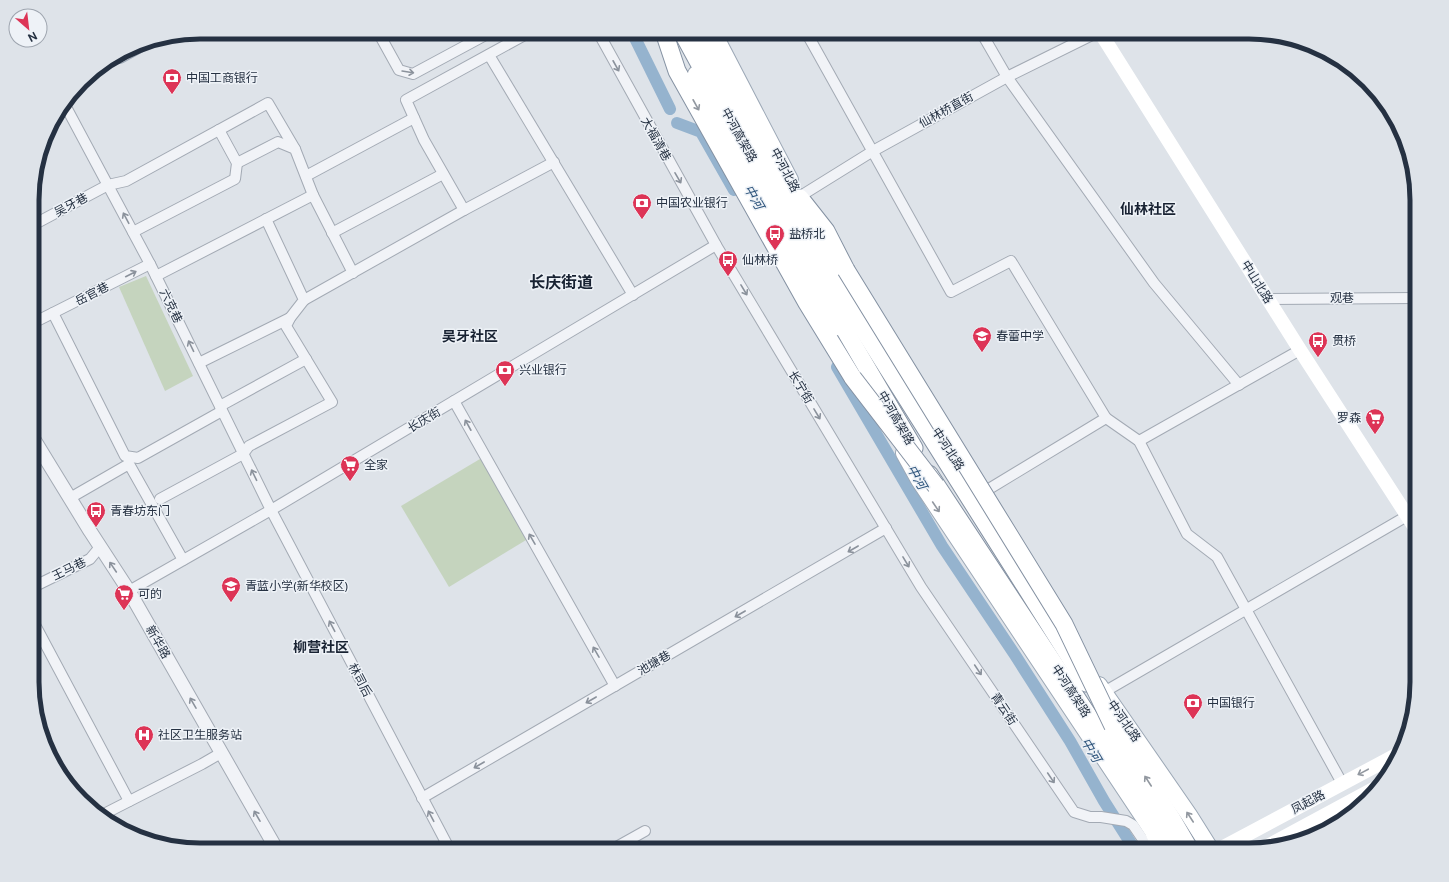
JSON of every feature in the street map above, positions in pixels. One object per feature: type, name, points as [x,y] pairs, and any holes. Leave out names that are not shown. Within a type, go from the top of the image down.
[{"type":"highway","points":[[666,39],[677,71],[803,296],[853,378],[936,486]]},
{"type":"highway","name":"中河高架路","points":[[686,39],[843,327],[936,486],[1170,843]]},
{"type":"highway","name":"中河高架路","points":[[704,39],[856,318],[1186,843]]},
{"type":"highway","points":[[799,196],[826,231],[846,270],[1064,624],[1113,726]]},
{"type":"main road","points":[[678,39],[769,215],[886,416],[919,480],[1152,830],[1158,843]]},
{"type":"main road","name":"中河北路","points":[[717,39],[839,274],[1066,640],[1104,692],[1207,843]]},
{"type":"main road","name":"中山北路","points":[[1103,39],[1410,521]]},
{"type":"main road","name":"凤起路","points":[[1231,843],[1391,758]]},
{"type":"main road","points":[[1278,841],[1365,793]]},
{"type":"street","points":[[382,39],[399,70],[413,74],[479,39]]},
{"type":"street","points":[[464,210],[424,140],[406,100],[517,39]]},
{"type":"street","name":"大福清巷","points":[[602,39],[716,245]]},
{"type":"street","points":[[810,39],[951,292],[1011,262],[1106,418],[1139,441],[1186,534],[1217,557],[1342,783]]},
{"type":"street","points":[[985,39],[1007,77],[1154,283],[1239,384]]},
{"type":"street","name":"仙林桥直街","points":[[799,196],[873,151],[1007,77],[1085,39]]},
{"type":"street","points":[[489,54],[633,295]]},
{"type":"street","name":"吴牙巷","points":[[39,222],[108,185],[126,181],[268,103],[295,149]]},
{"type":"street","name":"六克巷","points":[[67,108],[150,264],[271,510]]},
{"type":"street","points":[[306,176],[414,118]]},
{"type":"street","points":[[133,232],[235,179],[237,163],[219,130]]},
{"type":"street","points":[[237,163],[278,142],[295,149],[313,195],[353,273]]},
{"type":"street","points":[[160,499],[243,454],[249,446],[332,402],[286,326],[290,318],[304,300],[464,210],[554,162]]},
{"type":"street","points":[[332,233],[443,174]]},
{"type":"street","points":[[156,276],[313,195]]},
{"type":"street","points":[[266,219],[304,300]]},
{"type":"street","name":"长庆街","points":[[129,590],[271,510],[716,245]]},
{"type":"street","name":"长宁街","points":[[716,245],[886,528]]},
{"type":"street","name":"岳官巷","points":[[39,320],[150,264]]},
{"type":"street","name":"观巷","points":[[1268,299],[1410,298]]},
{"type":"street","points":[[53,313],[125,456],[138,458],[306,359]]},
{"type":"street","points":[[199,363],[290,318]]},
{"type":"street","points":[[1139,441],[1300,350]]},
{"type":"street","points":[[454,401],[615,686]]},
{"type":"street","points":[[978,496],[1106,418]]},
{"type":"street","name":"新华路","points":[[39,448],[100,547],[129,590],[273,843]]},
{"type":"street","points":[[70,498],[129,464],[183,560]]},
{"type":"street","name":"林司后","points":[[271,510],[446,843]]},
{"type":"street","points":[[1104,692],[1406,516]]},
{"type":"street","name":"池塘巷","points":[[422,798],[876,536],[886,528]]},
{"type":"street","name":"青云街","points":[[886,528],[921,587],[1074,812],[1090,817],[1101,817],[1126,821],[1133,825],[1145,843]]},
{"type":"street","name":"王马巷","points":[[39,584],[90,559],[100,547]]},
{"type":"street","points":[[39,632],[129,801]]},
{"type":"street","points":[[106,813],[221,753]]},
{"type":"street","points":[[624,843],[645,831]]},
{"type":"green space","points":[[146,276],[193,376],[165,391],[119,287]]},
{"type":"green space","points":[[485,456],[531,537],[449,587],[401,506]]},
{"type":"waterway","name":"中河","points":[[635,39],[670,109]]},
{"type":"waterway","name":"中河","points":[[677,123],[701,132],[734,190]]},
{"type":"waterway","name":"中河","points":[[837,367],[942,546],[1015,655],[1070,741],[1104,801],[1131,843]]},
{"type":"place","name":"中国工商银行","points":[[172,95]]},
{"type":"place","name":"中国农业银行","points":[[642,220]]},
{"type":"place","name":"盐桥北","points":[[775,251]]},
{"type":"place","name":"仙林桥","points":[[728,277]]},
{"type":"place","name":"春蕾中学","points":[[982,353]]},
{"type":"place","name":"贯桥","points":[[1318,358]]},
{"type":"place","name":"兴业银行","points":[[505,387]]},
{"type":"place","name":"罗森","points":[[1375,435]]},
{"type":"place","name":"全家","points":[[350,482]]},
{"type":"place","name":"青春坊东门","points":[[96,528]]},
{"type":"place","name":"青蓝小学(新华校区)","points":[[231,603]]},
{"type":"place","name":"可的","points":[[124,611]]},
{"type":"place","name":"中国银行","points":[[1193,720]]},
{"type":"place","name":"社区卫生服务站","points":[[144,752]]},
{"type":"district","name":"仙林社区","points":[[1148,209]]},
{"type":"district","name":"长庆街道","points":[[561,282]]},
{"type":"district","name":"吴牙社区","points":[[470,336]]},
{"type":"district","name":"柳营社区","points":[[321,647]]}]
